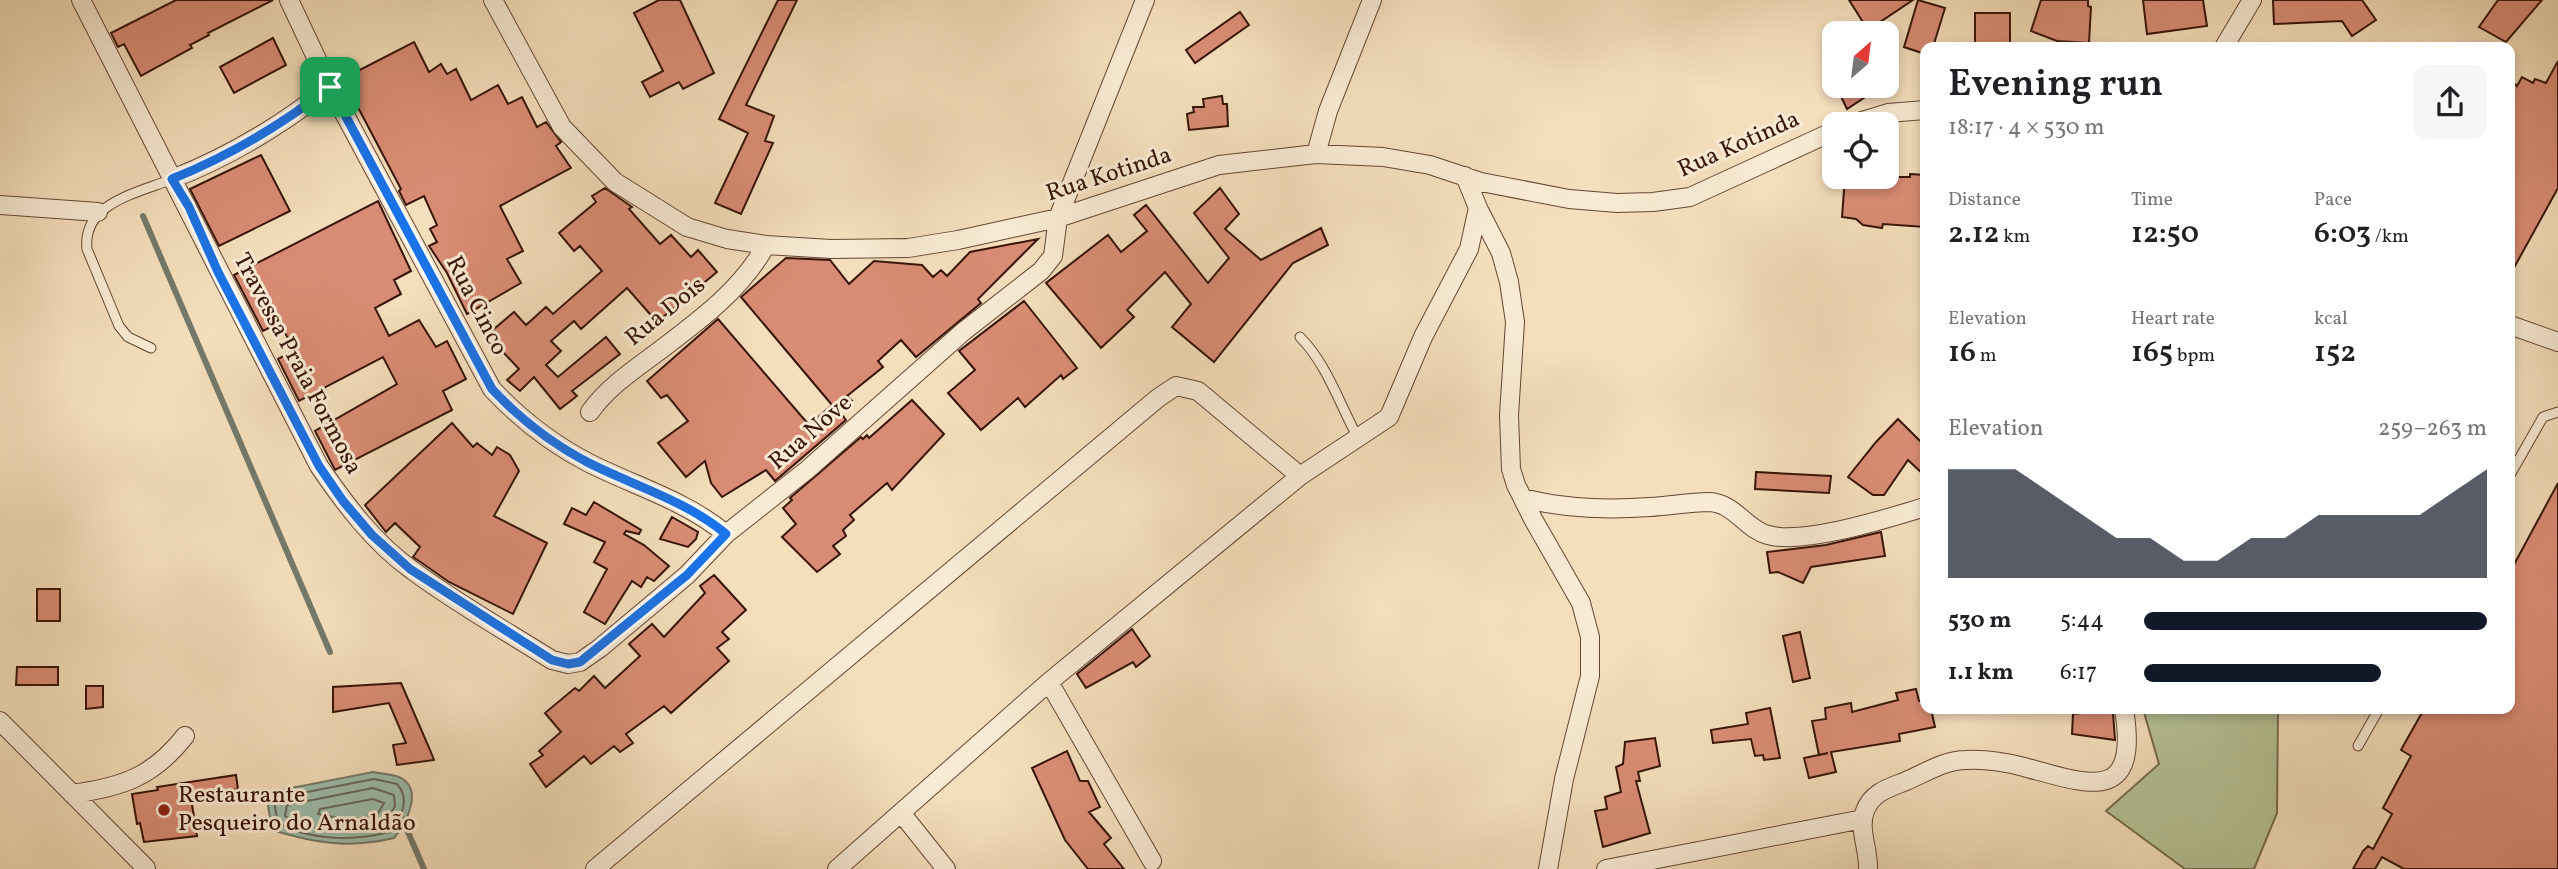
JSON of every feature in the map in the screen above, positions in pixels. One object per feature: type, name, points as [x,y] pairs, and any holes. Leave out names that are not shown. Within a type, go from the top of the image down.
[{"type":"street","name":"Travessa Praia Formosa","points":[[81,0],[319,466],[343,501],[372,535],[410,569],[552,660],[568,664]]},
{"type":"street","name":"Rua Cinco","points":[[289,0],[330,87],[492,389],[516,414],[553,442],[587,462],[684,505],[708,519],[726,534]]},
{"type":"street","name":"Rua Kotinda","points":[[493,0],[562,128],[615,182],[687,227],[727,239],[766,245],[908,248],[958,240],[1058,218],[1219,165],[1316,154],[1383,157],[1430,165],[1523,192],[1569,199],[1635,203],[1690,197],[1822,136]]},
{"type":"street","name":"Rua Nove","points":[[568,664],[580,662],[600,648],[687,575],[726,534],[807,470],[954,340],[1041,271],[1053,256],[1058,218],[1146,0]]},
{"type":"street","points":[[1316,154],[1328,111],[1372,0]]},
{"type":"street","points":[[2227,42],[2252,0]]},
{"type":"street","points":[[172,179],[196,170],[297,113],[330,87]]},
{"type":"street","points":[[1899,112],[1920,110]]},
{"type":"street","points":[[1465,176],[1478,208],[1502,253],[1509,282],[1515,322],[1509,447],[1513,477],[1581,603],[1592,659],[1547,865]]},
{"type":"street","points":[[0,205],[98,212]]},
{"type":"street","points":[[837,869],[1049,682],[1300,476],[1359,439],[1388,417],[1423,337],[1469,249],[1478,208]]},
{"type":"street","name":"Rua Dois","points":[[590,412],[626,375],[739,285],[766,245]]},
{"type":"street","points":[[2515,327],[2558,342]]},
{"type":"street","points":[[595,869],[1158,398],[1176,386],[1198,391],[1300,476]]},
{"type":"street","points":[[1523,498],[1549,505],[1623,508],[1713,502],[1731,509],[1756,530],[1768,535],[1787,537],[1862,524],[1920,508]]},
{"type":"street","points":[[1049,682],[1152,862]]},
{"type":"street","points":[[1868,869],[1863,819],[1866,808],[1879,792],[1953,761],[1993,761],[2083,783],[2102,783],[2117,773],[2125,761],[2124,714]]},
{"type":"street","points":[[0,721],[146,868]]},
{"type":"street","points":[[72,794],[127,783],[151,771],[169,757],[185,736]]},
{"type":"street","points":[[902,814],[946,869]]},
{"type":"street","points":[[1606,869],[1863,819]]},
{"type":"lane","points":[[151,348],[128,337],[119,326],[87,249],[85,237],[89,223],[98,212],[172,179]]},
{"type":"lane","points":[[1300,337],[1313,351],[1333,383],[1345,415],[1359,439]]},
{"type":"lane","points":[[2515,466],[2543,417],[2558,412]]},
{"type":"lane","points":[[2358,746],[2376,714]]},
{"type":"shaded area","points":[[2144,714],[2278,714],[2277,813],[2254,869],[2185,869],[2106,811],[2159,764]]},
{"type":"water","points":[[373,772],[401,778],[411,791],[412,799],[407,817],[394,838],[347,844],[303,838],[272,830],[266,793]]},
{"type":"building","points":[[176,0],[273,0],[208,33],[209,35],[190,45],[192,48],[141,76],[124,44],[118,47],[111,33]]},
{"type":"building","points":[[659,0],[680,0],[714,73],[683,89],[679,82],[650,97],[642,82],[663,71],[634,13]]},
{"type":"building","points":[[778,0],[797,0],[746,105],[774,116],[765,141],[773,143],[741,214],[715,203],[748,133],[719,119]]},
{"type":"building","points":[[1849,0],[1913,0],[1882,21],[1862,21]]},
{"type":"building","points":[[1918,0],[1945,8],[1935,42],[1920,42],[1920,52],[1904,47]]},
{"type":"building","points":[[2041,0],[2088,0],[2088,6],[2091,7],[2089,42],[2057,41],[2031,31]]},
{"type":"building","points":[[2143,0],[2203,0],[2207,26],[2147,34]]},
{"type":"building","points":[[2273,0],[2362,0],[2376,20],[2352,36],[2342,21],[2274,24]]},
{"type":"building","points":[[2498,0],[2542,0],[2506,42],[2479,27]]},
{"type":"building","points":[[1240,12],[1249,25],[1195,63],[1186,50]]},
{"type":"building","points":[[1975,13],[2010,13],[2010,42],[1975,42]]},
{"type":"building","points":[[273,38],[286,65],[234,93],[220,67]]},
{"type":"building","points":[[414,42],[429,72],[441,64],[447,74],[456,69],[471,100],[498,85],[508,104],[522,97],[537,127],[546,122],[561,142],[556,146],[571,168],[500,206],[523,251],[507,259],[521,283],[467,314],[447,273],[429,246],[437,242],[430,229],[437,225],[424,196],[406,205],[399,191],[401,189],[352,96],[355,95],[346,77]]},
{"type":"building","points":[[2558,61],[2558,188],[2515,266],[2515,84],[2517,86],[2522,77],[2533,83],[2535,79],[2546,83]]},
{"type":"building","points":[[1222,96],[1223,104],[1227,104],[1228,126],[1189,130],[1187,114],[1194,112],[1193,107],[1204,107],[1203,99]]},
{"type":"building","points":[[1842,98],[1864,98],[1847,109]]},
{"type":"building","points":[[261,155],[290,211],[219,246],[190,189]]},
{"type":"building","points":[[1920,175],[1920,227],[1883,224],[1882,228],[1863,225],[1856,219],[1842,217],[1844,189],[1899,189],[1899,177]]},
{"type":"building","points":[[605,188],[632,207],[629,209],[660,244],[671,235],[691,257],[698,250],[717,272],[657,322],[627,288],[581,329],[574,321],[551,341],[561,351],[546,365],[558,377],[606,337],[620,354],[572,391],[577,396],[560,409],[534,377],[520,391],[507,380],[519,369],[487,335],[514,312],[526,325],[546,307],[553,314],[602,271],[580,246],[574,251],[559,233],[596,202],[592,196]]},
{"type":"building","points":[[1220,188],[1239,214],[1225,229],[1261,260],[1321,228],[1328,245],[1293,263],[1214,362],[1172,327],[1191,304],[1165,272],[1127,310],[1134,317],[1101,348],[1046,283],[1108,235],[1121,252],[1147,231],[1134,215],[1146,205],[1208,283],[1229,258],[1194,213]]},
{"type":"building","points":[[378,201],[411,271],[394,280],[401,294],[375,308],[389,336],[419,320],[436,347],[447,341],[466,379],[443,391],[452,410],[335,470],[315,431],[397,384],[383,357],[299,401],[278,359],[295,350],[279,323],[263,331],[234,275]]},
{"type":"building","points":[[1038,239],[978,299],[981,303],[916,357],[901,340],[878,361],[883,367],[847,396],[852,401],[840,412],[846,420],[775,481],[766,470],[722,497],[711,483],[705,461],[686,477],[658,443],[688,421],[667,395],[661,398],[647,381],[718,319],[809,425],[832,405],[741,297],[786,258],[830,260],[849,284],[874,261],[922,265],[933,277],[941,270],[947,276],[970,252]]},
{"type":"building","points":[[1024,301],[1077,368],[1063,379],[1061,375],[1025,407],[1018,398],[981,430],[948,393],[975,370],[959,351]]},
{"type":"building","points":[[912,400],[944,434],[892,490],[887,483],[850,515],[854,520],[843,530],[846,536],[833,546],[840,554],[817,572],[782,537],[796,524],[783,508],[792,500],[790,498],[861,437],[863,439],[867,435],[869,438]]},
{"type":"building","points":[[1898,419],[1920,441],[1920,471],[1908,460],[1884,495],[1873,495],[1848,477]]},
{"type":"building","points":[[452,423],[473,447],[477,443],[492,455],[497,447],[510,455],[519,471],[494,516],[547,543],[513,614],[449,582],[413,557],[420,547],[395,523],[386,532],[365,505]]},
{"type":"building","points":[[1756,472],[1831,476],[1829,493],[1755,489]]},
{"type":"building","points":[[2558,483],[2558,869],[2404,869],[2382,857],[2375,869],[2353,869],[2368,846],[2373,849],[2392,814],[2383,808],[2411,756],[2401,750],[2421,714],[2515,714],[2515,563]]},
{"type":"building","points":[[594,502],[641,530],[639,534],[626,531],[624,534],[644,545],[669,566],[654,581],[647,577],[641,587],[632,581],[605,624],[584,612],[607,569],[594,562],[605,542],[564,524],[572,508],[586,515]]},
{"type":"building","points":[[672,517],[698,532],[696,539],[688,547],[660,539]]},
{"type":"building","points":[[1881,532],[1885,556],[1811,567],[1803,583],[1778,572],[1770,573],[1767,552],[1826,545]]},
{"type":"building","points":[[714,575],[746,610],[722,632],[729,639],[717,648],[729,661],[671,713],[664,706],[626,734],[633,743],[620,752],[614,746],[591,764],[584,756],[546,787],[530,764],[543,755],[539,751],[561,732],[545,713],[575,688],[579,691],[594,676],[605,688],[640,656],[629,644],[652,624],[664,637],[705,593],[700,586]]},
{"type":"building","points":[[37,589],[60,589],[60,621],[37,621]]},
{"type":"building","points":[[1132,629],[1150,656],[1136,667],[1133,662],[1086,688],[1077,674]]},
{"type":"building","points":[[1800,632],[1810,678],[1793,682],[1783,636]]},
{"type":"building","points":[[17,667],[58,667],[58,685],[16,685]]},
{"type":"building","points":[[401,683],[434,760],[397,765],[393,745],[406,743],[389,703],[333,712],[333,687]]},
{"type":"building","points":[[86,686],[103,686],[103,707],[86,709]]},
{"type":"building","points":[[1916,689],[1920,714],[1932,714],[1935,727],[1899,734],[1900,741],[1831,752],[1836,772],[1809,778],[1804,758],[1819,755],[1812,721],[1826,719],[1825,708],[1851,703],[1852,712],[1898,700],[1896,693]]},
{"type":"building","points":[[1770,708],[1780,758],[1764,760],[1763,755],[1755,756],[1751,739],[1713,743],[1711,730],[1748,724],[1746,713]]},
{"type":"building","points":[[2073,714],[2113,714],[2115,740],[2072,734]]},
{"type":"building","points":[[1655,738],[1660,766],[1638,772],[1640,781],[1636,781],[1650,833],[1603,847],[1595,811],[1607,809],[1605,797],[1621,792],[1616,767],[1623,764],[1625,742]]},
{"type":"building","points":[[1067,751],[1080,781],[1088,781],[1100,807],[1089,812],[1111,838],[1104,844],[1124,869],[1088,869],[1065,840],[1032,768]]},
{"type":"building","name":"Restaurante Pesqueiro do Arnaldão","points":[[236,775],[238,789],[191,798],[197,836],[144,842],[140,823],[137,824],[132,794],[158,790],[157,787]]},
{"type":"waterway","points":[[143,216],[330,652]]},
{"type":"waterway","points":[[401,816],[424,869]]},
{"type":"place","name":"Restaurante Pesqueiro do Arnaldão","points":[[164,810]]},
{"type":"route","points":[[330,87],[414,239],[492,389],[516,414],[553,442],[587,462],[684,505],[708,519],[726,534],[687,575],[580,662],[568,664],[552,660],[410,569],[372,535],[343,501],[319,466],[218,272],[189,207],[172,179],[196,170],[297,113],[330,87]]}]
